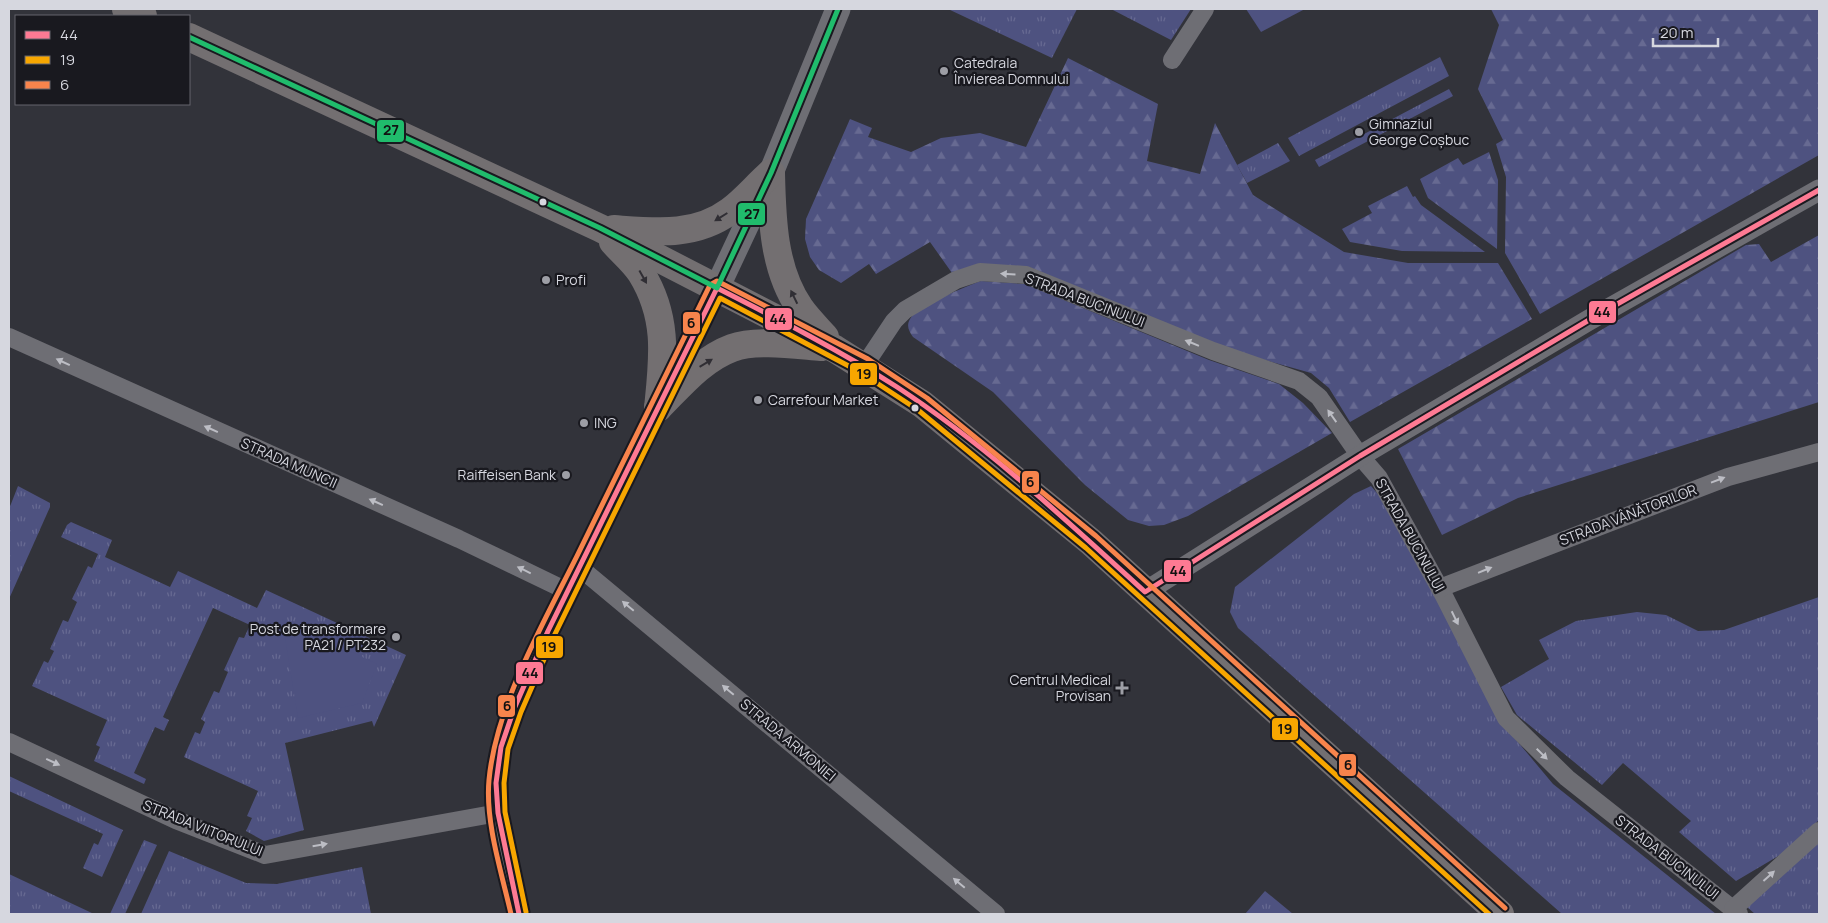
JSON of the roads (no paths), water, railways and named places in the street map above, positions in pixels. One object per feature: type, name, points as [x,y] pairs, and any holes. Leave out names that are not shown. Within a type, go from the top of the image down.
[{"type":"main road","points":[[126,9],[141,15]]},
{"type":"main road","points":[[717,288],[770,173],[838,9]]},
{"type":"main road","points":[[190,37],[600,228],[835,349],[922,404],[1091,542],[1500,914]]},
{"type":"main road","points":[[600,228],[657,233],[689,229],[713,221],[730,210],[770,173]]},
{"type":"main road","points":[[770,173],[772,223],[786,280],[800,307],[835,349]]},
{"type":"main road","points":[[600,228],[641,272],[655,301],[663,338],[658,408]]},
{"type":"main road","points":[[658,408],[698,368],[733,347],[774,343],[835,349]]},
{"type":"street","points":[[1172,60],[1204,9]]},
{"type":"street","points":[[1145,592],[1360,456],[1589,320],[1819,190]]},
{"type":"street","name":"STRADA BUCINULUI","points":[[864,366],[894,321],[905,310],[956,280],[980,272],[1026,275],[1212,351],[1299,381],[1319,397],[1360,456],[1379,478],[1440,588],[1506,718],[1567,778],[1736,912],[1819,831]]},
{"type":"street","points":[[519,914],[504,850],[498,813],[496,783],[501,747],[514,709],[567,591],[717,288]]},
{"type":"street","name":"STRADA MUNCII","points":[[9,337],[450,535],[567,591]]},
{"type":"street","name":"STRADA VÂNĂTORILOR","points":[[1440,588],[1728,476],[1819,452]]},
{"type":"street","name":"STRADA ARMONIEI","points":[[579,567],[996,914]]},
{"type":"street","name":"STRADA VIITORULUI","points":[[9,742],[176,820],[265,855],[498,813]]},
{"type":"place","name":"Catedrala Învierea Domnului","points":[[944,71]]},
{"type":"place","name":"Gimnaziul George Coșbuc","points":[[1359,132]]},
{"type":"place","name":"Profi","points":[[546,280]]},
{"type":"place","name":"Carrefour Market","points":[[758,400]]},
{"type":"place","name":"ING","points":[[584,423]]},
{"type":"place","name":"Raiffeisen Bank","points":[[566,475]]},
{"type":"place","name":"Post de transformare PA21 / PT232","points":[[396,637]]},
{"type":"place","name":"Centrul Medical Provisan","points":[[1122,688]]}]
